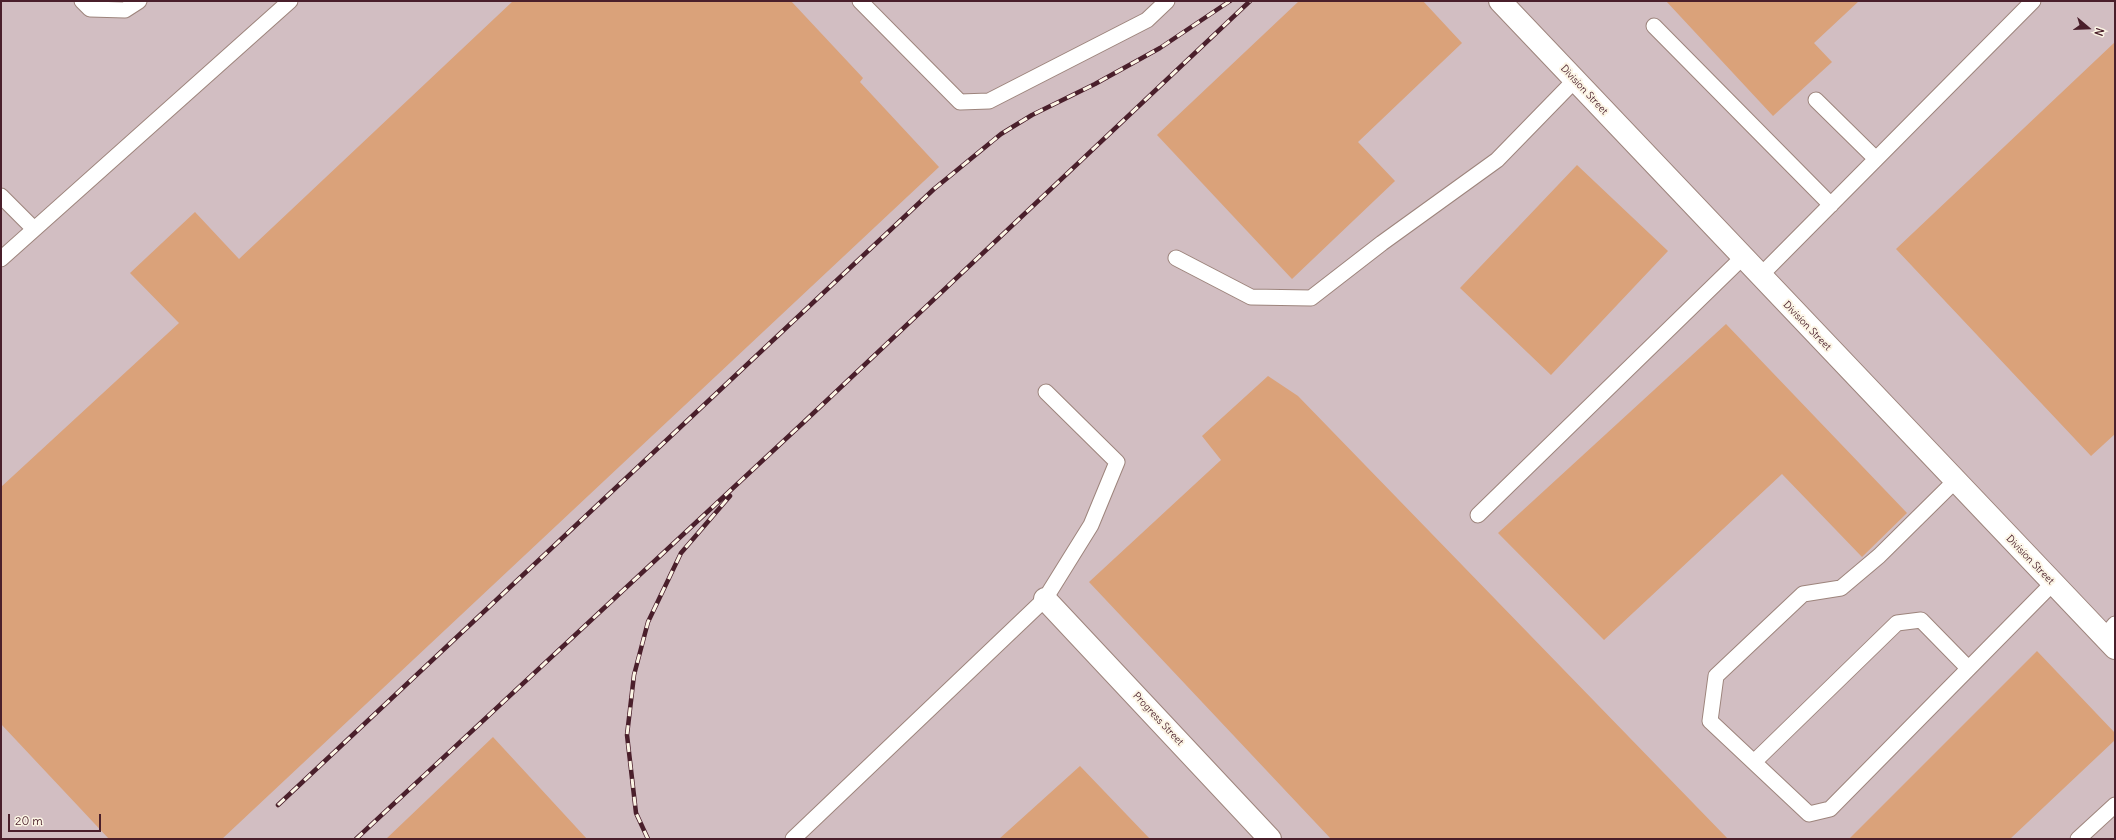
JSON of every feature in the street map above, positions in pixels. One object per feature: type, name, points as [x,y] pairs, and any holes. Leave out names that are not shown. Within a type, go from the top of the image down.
[{"type":"street","name":"Division Street","points":[[1500,1],[1742,258],[2053,583],[2111,636]]},
{"type":"street","name":"Progress Street","points":[[1045,598],[1270,839]]},
{"type":"lane","points":[[82,1],[90,9],[125,10],[139,1]]},
{"type":"lane","points":[[1,259],[290,1]]},
{"type":"lane","points":[[860,1],[960,102],[989,101],[1148,20],[1167,1]]},
{"type":"lane","points":[[1760,276],[2033,1]]},
{"type":"lane","points":[[1654,26],[1831,205]]},
{"type":"lane","points":[[1176,258],[1251,297],[1311,298],[1382,243],[1497,160],[1575,80]]},
{"type":"lane","points":[[1816,100],[1876,159]]},
{"type":"lane","points":[[1,196],[34,229]]},
{"type":"lane","points":[[1478,515],[1742,258]]},
{"type":"lane","points":[[793,839],[1045,598],[1091,525],[1117,462],[1046,392]]},
{"type":"lane","points":[[1955,481],[1879,556],[1841,588],[1803,594],[1716,676],[1710,721],[1809,814],[1830,809],[2053,583]]},
{"type":"lane","points":[[1754,762],[1897,623],[1921,620],[1968,668]]},
{"type":"lane","points":[[2078,839],[2115,806]]},
{"type":"shaded area","points":[[1,1],[2115,1],[2115,839],[1,839]]},
{"type":"building","points":[[513,1],[791,1],[863,78],[860,82],[939,167],[222,839],[109,839],[1,724],[1,487],[179,323],[130,273],[195,212],[239,259]]},
{"type":"building","points":[[1299,1],[1423,1],[1462,43],[1358,142],[1395,181],[1292,279],[1157,135]]},
{"type":"building","points":[[1666,1],[1859,1],[1814,43],[1832,62],[1773,116]]},
{"type":"building","points":[[2115,42],[2115,434],[2091,456],[1896,249]]},
{"type":"building","points":[[1577,165],[1668,251],[1551,375],[1460,288]]},
{"type":"building","points":[[1726,324],[1907,513],[1862,557],[1782,474],[1604,640],[1498,533]]},
{"type":"building","points":[[1268,376],[1298,396],[1728,839],[1331,839],[1089,582],[1221,460],[1202,436]]},
{"type":"building","points":[[2037,651],[2115,733],[2115,740],[2010,839],[1849,839]]},
{"type":"building","points":[[493,737],[587,839],[386,839]]},
{"type":"building","points":[[1080,766],[1150,839],[999,839]]},
{"type":"railway","points":[[278,805],[934,189],[1001,134],[1032,115],[1095,84],[1160,48],[1230,1]]},
{"type":"railway","points":[[356,839],[805,421],[1250,1]]},
{"type":"railway","points":[[648,839],[636,813],[627,735],[634,675],[648,622],[681,553],[730,496]]}]
